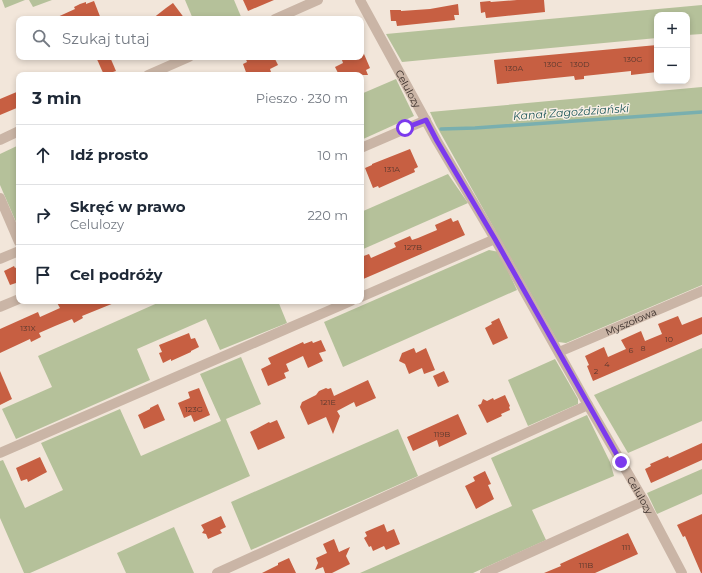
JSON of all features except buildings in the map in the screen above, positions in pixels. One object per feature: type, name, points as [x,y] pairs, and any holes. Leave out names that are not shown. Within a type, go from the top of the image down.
[{"type":"street","points":[[282,16],[318,0]]},
{"type":"street","name":"Celulozy","points":[[360,0],[428,124],[644,501],[682,573]]},
{"type":"street","points":[[155,72],[182,60]]},
{"type":"street","points":[[364,147],[428,124]]},
{"type":"street","points":[[0,140],[16,132]]},
{"type":"street","points":[[0,198],[16,235]]},
{"type":"street","points":[[364,296],[495,239]]},
{"type":"street","points":[[0,259],[16,252]]},
{"type":"street","name":"Myszołowa","points":[[559,352],[702,291]]},
{"type":"street","points":[[0,307],[16,300]]},
{"type":"street","points":[[0,453],[344,304]]},
{"type":"street","points":[[218,573],[588,405]]},
{"type":"street","points":[[485,573],[644,501]]},
{"type":"green space","points":[[2,0],[25,0],[5,8]]},
{"type":"green space","points":[[29,0],[52,0],[33,7]]},
{"type":"green space","points":[[185,0],[234,0],[241,16],[192,16]]},
{"type":"green space","points":[[702,5],[702,34],[690,35],[690,12],[654,12],[654,38],[402,62],[386,34]]},
{"type":"green space","points":[[396,79],[414,116],[364,139],[364,93]]},
{"type":"green space","points":[[702,87],[702,285],[566,343],[558,342],[430,112]]},
{"type":"green space","points":[[16,146],[16,222],[0,185],[0,154]]},
{"type":"green space","points":[[448,174],[468,203],[364,249],[364,211]]},
{"type":"green space","points":[[489,250],[499,252],[517,290],[343,367],[324,322]]},
{"type":"green space","points":[[155,304],[279,304],[287,323],[220,350],[206,319],[137,349],[150,380],[16,439],[2,409],[52,387],[38,356]]},
{"type":"green space","points":[[702,348],[702,421],[628,453],[594,395]]},
{"type":"green space","points":[[241,357],[261,404],[226,419],[250,476],[30,573],[24,573],[0,518],[0,461],[3,460],[25,508],[63,490],[41,443],[120,409],[141,456],[221,421],[200,374]]},
{"type":"green space","points":[[555,359],[578,399],[578,404],[528,426],[508,380]]},
{"type":"green space","points":[[587,415],[610,462],[614,476],[532,510],[546,540],[473,573],[360,573],[512,506],[491,458]]},
{"type":"green space","points":[[398,429],[418,476],[251,550],[231,502]]},
{"type":"green space","points":[[702,469],[702,494],[657,514],[647,493]]},
{"type":"green space","points":[[174,527],[194,573],[126,573],[117,553]]},
{"type":"waterway","name":"Kanał Zagoździański","points":[[441,129],[475,128],[702,112]]},
{"type":"route","points":[[405,128],[426,120],[621,462]]}]
